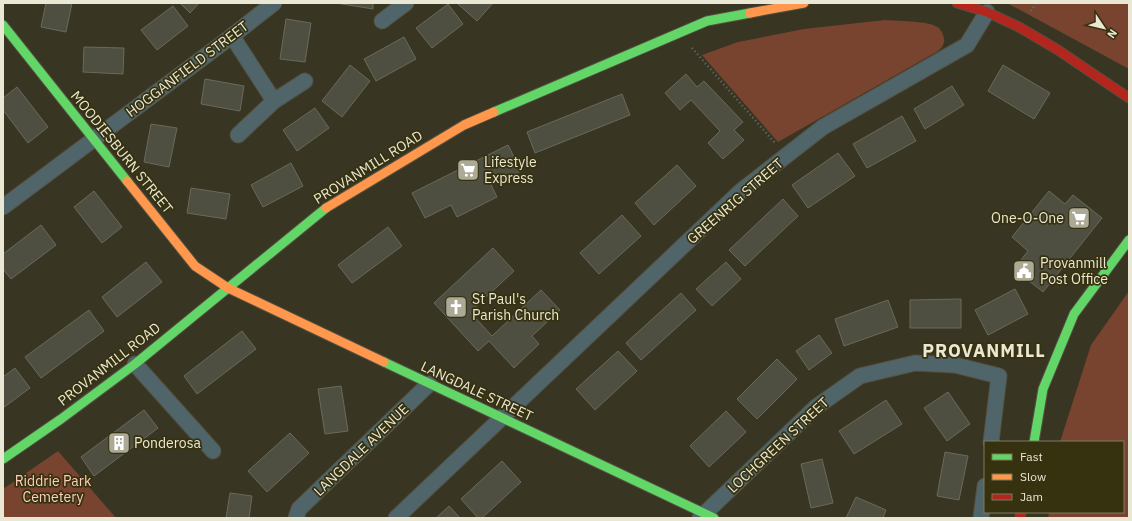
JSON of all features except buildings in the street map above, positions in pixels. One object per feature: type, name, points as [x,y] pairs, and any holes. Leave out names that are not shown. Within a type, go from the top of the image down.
[{"type":"main road","name":"PROVANMILL ROAD","points":[[3,459],[61,419],[135,364],[322,210],[464,125],[707,21],[804,3]]},
{"type":"main road","points":[[957,3],[986,12],[1019,26],[1052,46],[1129,98]]},
{"type":"main road","name":"MOODIESBURN STREET","points":[[3,25],[195,266],[228,288]]},
{"type":"main road","points":[[1034,441],[1043,389],[1074,314],[1129,240]]},
{"type":"main road","name":"LANGDALE STREET","points":[[228,288],[706,517]]},
{"type":"street","name":"HOGGANFIELD STREET","points":[[3,207],[274,3]]},
{"type":"street","points":[[382,22],[406,3]]},
{"type":"street","name":"GREENRIG STREET","points":[[501,418],[741,191],[823,127],[967,45],[986,12]]},
{"type":"street","points":[[232,36],[274,101]]},
{"type":"street","points":[[238,136],[274,101],[305,80]]},
{"type":"street","name":"LOCHGREEN STREET","points":[[706,517],[816,407],[860,376],[915,363],[955,365],[999,376],[991,441]]},
{"type":"street","points":[[135,364],[213,451]]},
{"type":"street","name":"LANGDALE AVENUE","points":[[296,518],[299,510],[429,384]]},
{"type":"street","points":[[396,518],[501,418]]},
{"type":"street","points":[[981,518],[984,494]]},
{"type":"path","points":[[679,33],[786,156]]},
{"type":"green space","points":[[1007,3],[1129,3],[1129,69]]},
{"type":"green space","points":[[885,20],[931,24],[940,29],[943,34],[944,44],[938,51],[778,142],[702,55],[738,42],[804,29]]},
{"type":"green space","points":[[1129,291],[1129,518],[1048,518],[1049,513],[1124,513],[1124,441],[1060,441],[1091,345]]},
{"type":"green space","name":"Riddrie Park Cemetery","points":[[58,451],[116,518],[3,518],[3,489]]},
{"type":"traffic: fast","points":[[494,112],[707,21],[750,13]]},
{"type":"traffic: fast","points":[[3,25],[127,181]]},
{"type":"traffic: fast","points":[[3,459],[61,419],[135,364],[326,208]]},
{"type":"traffic: fast","points":[[1034,441],[1043,389],[1074,314],[1129,240]]},
{"type":"traffic: fast","points":[[384,362],[714,518]]},
{"type":"traffic: slow","points":[[750,13],[804,3]]},
{"type":"traffic: slow","points":[[326,208],[464,125],[494,112]]},
{"type":"traffic: slow","points":[[127,181],[195,266],[228,288],[384,362]]},
{"type":"traffic: jam","points":[[957,3],[987,12],[1019,27],[1058,50],[1129,98]]},
{"type":"traffic: jam","points":[[1020,518],[1021,513]]},
{"type":"place","name":"Lifestyle Express","points":[[468,170]]},
{"type":"place","name":"One-O-One","points":[[1079,218]]},
{"type":"place","name":"Provanmill Post Office","points":[[1024,271]]},
{"type":"place","name":"St Paul's Parish Church","points":[[456,307]]},
{"type":"place","name":"Ponderosa","points":[[119,443]]},
{"type":"district","name":"PROVANMILL","points":[[984,350]]}]
